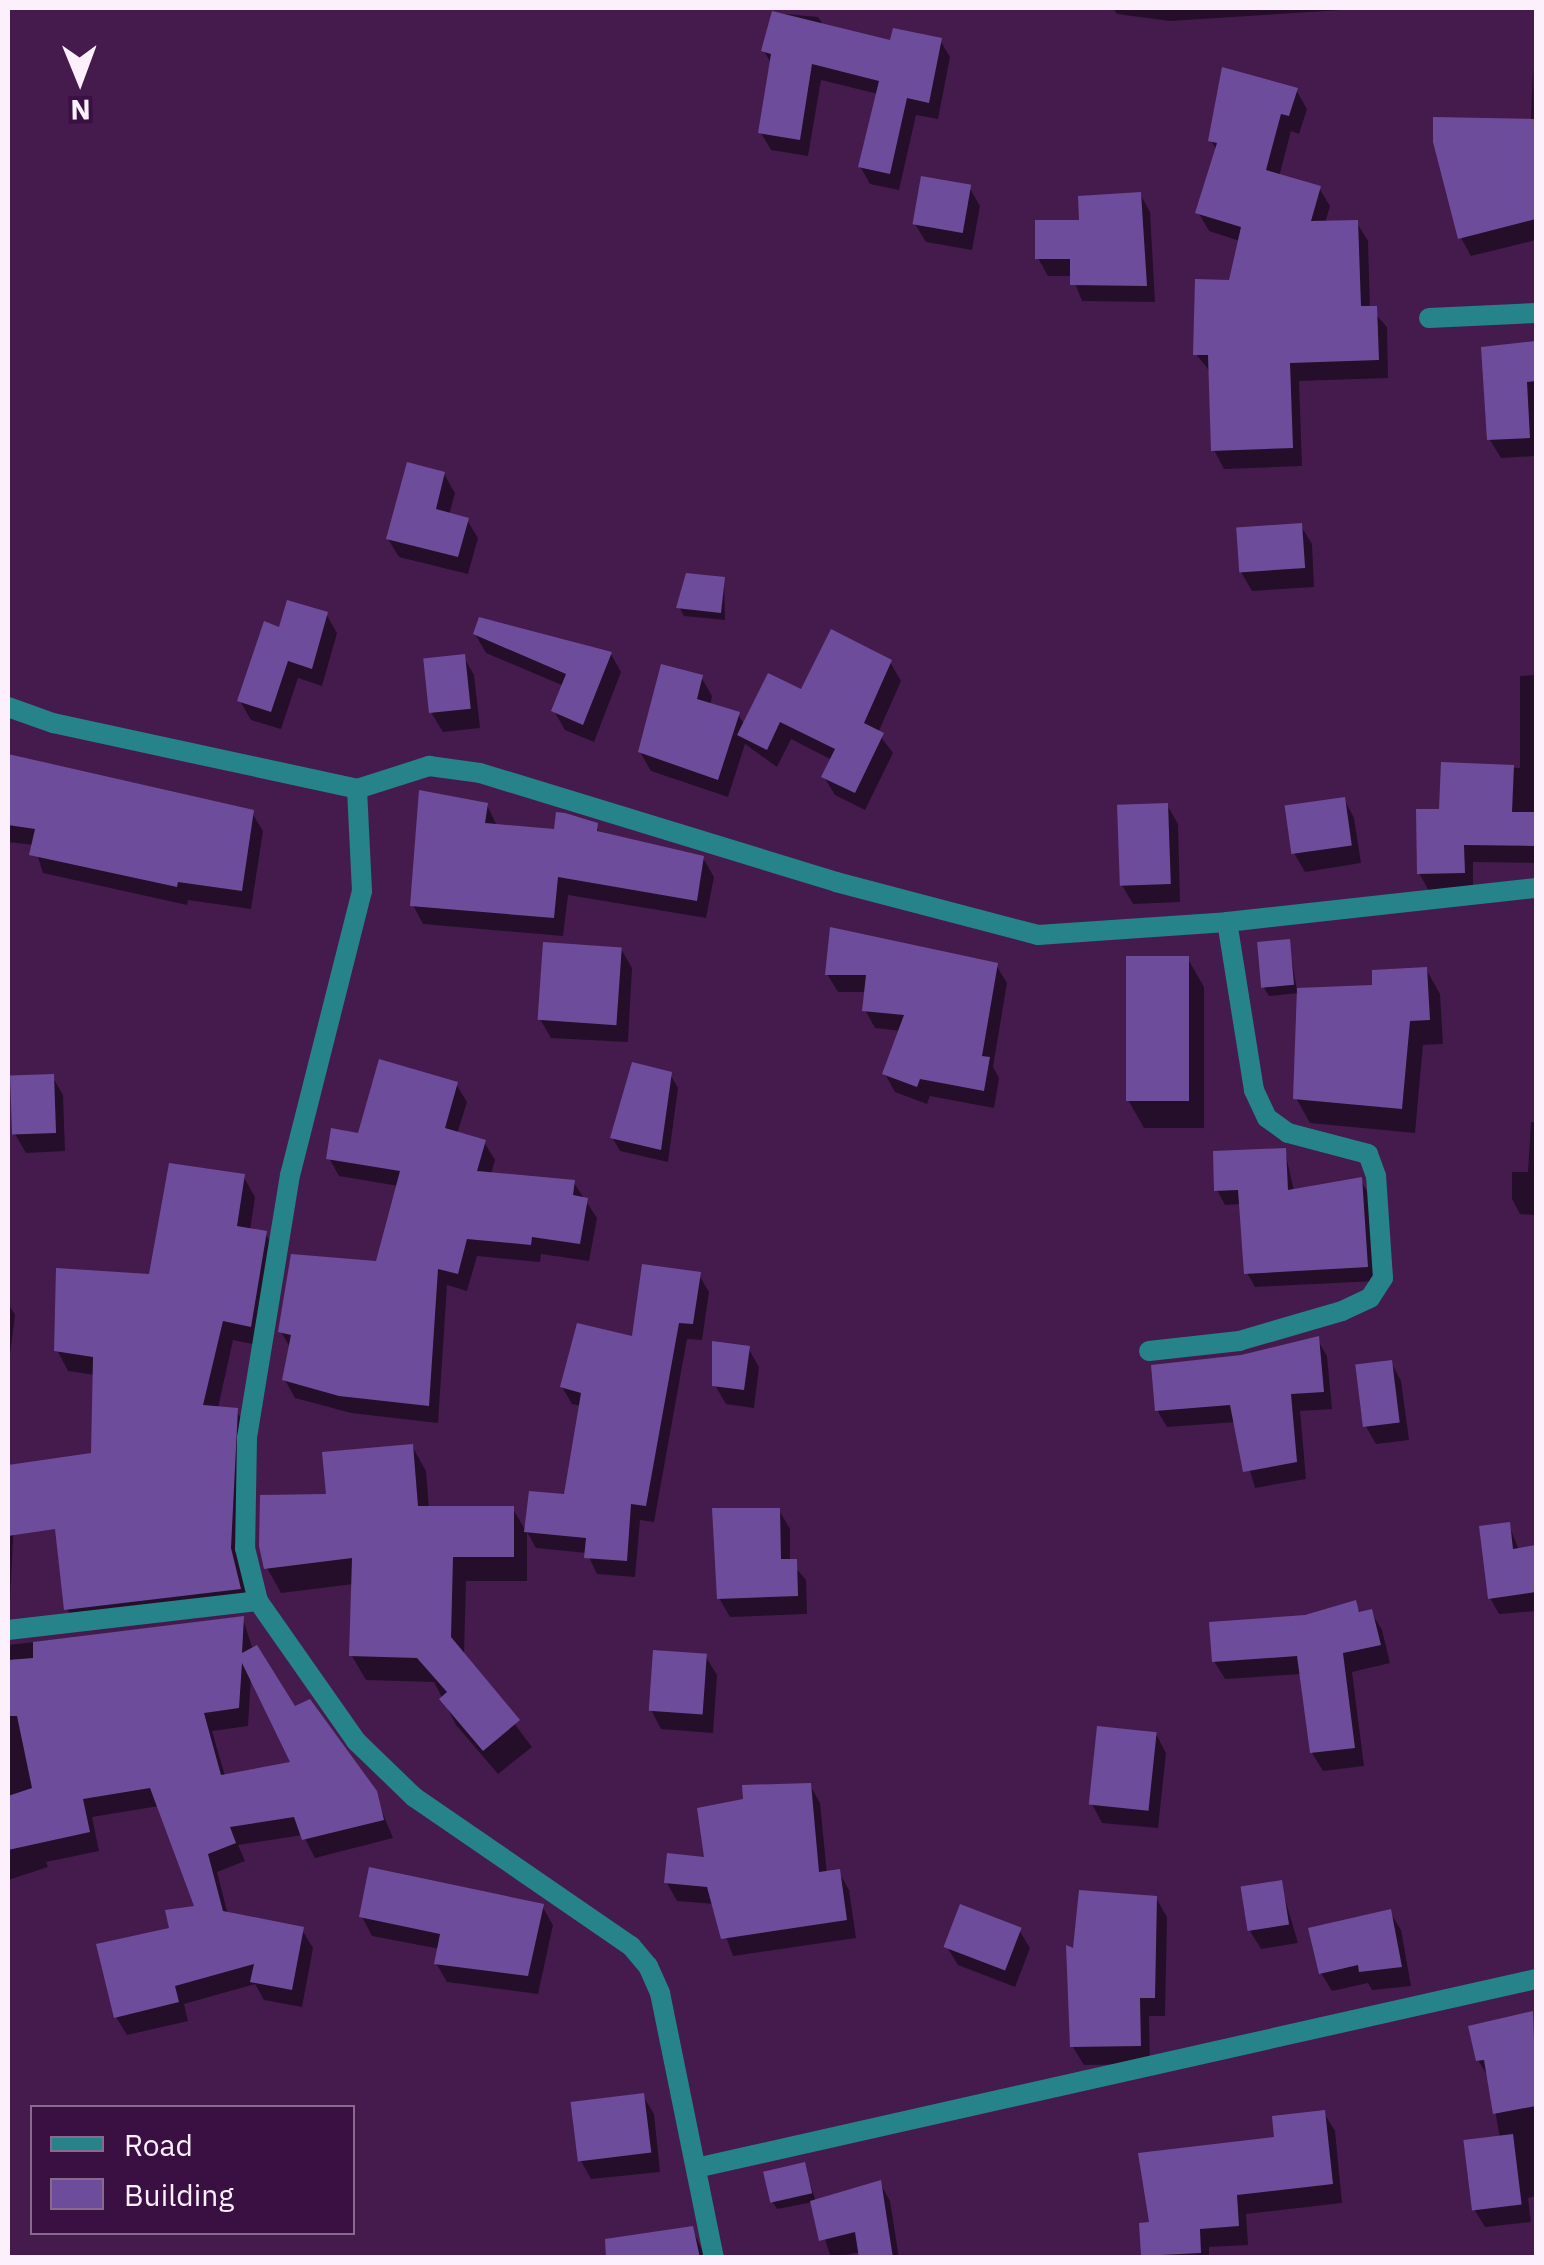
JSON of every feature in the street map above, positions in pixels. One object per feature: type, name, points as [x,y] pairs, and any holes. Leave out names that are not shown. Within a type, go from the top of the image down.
[{"type":"street","points":[[1429,318],[1536,313]]},
{"type":"street","points":[[8,707],[53,723],[357,789],[429,766],[480,772],[836,882],[1038,934],[1227,922],[1536,888]]},
{"type":"street","points":[[357,789],[362,891],[290,1175],[247,1438],[246,1548],[258,1601],[356,1740],[414,1797],[631,1946],[648,1966],[660,1993],[714,2258]]},
{"type":"street","points":[[1149,1350],[1240,1341],[1342,1311],[1370,1298],[1384,1278],[1376,1176],[1368,1154],[1288,1134],[1267,1118],[1254,1090],[1227,922]]},
{"type":"street","points":[[8,1630],[258,1601]]},
{"type":"street","points":[[696,2168],[1536,1979]]},
{"type":"building","points":[[772,11],[890,40],[893,28],[942,38],[929,103],[907,98],[890,174],[858,167],[879,81],[812,64],[800,140],[758,133],[771,54],[761,51]]},
{"type":"building","points":[[1222,67],[1298,88],[1289,116],[1281,114],[1266,170],[1321,186],[1311,221],[1358,220],[1361,306],[1377,306],[1379,360],[1290,363],[1293,448],[1211,451],[1208,355],[1193,355],[1195,279],[1229,280],[1241,227],[1195,213],[1217,143],[1208,141]]},
{"type":"building","points":[[1433,117],[1536,119],[1536,219],[1458,239],[1433,142]]},
{"type":"building","points":[[921,176],[971,185],[963,233],[912,224]]},
{"type":"building","points":[[1141,192],[1147,286],[1070,285],[1070,259],[1035,259],[1035,220],[1079,220],[1078,196]]},
{"type":"building","points":[[1536,341],[1536,381],[1527,382],[1530,438],[1487,440],[1481,347]]},
{"type":"building","points":[[407,462],[445,472],[436,509],[469,518],[458,557],[386,539]]},
{"type":"building","points":[[1302,523],[1305,568],[1239,572],[1236,528]]},
{"type":"building","points":[[686,573],[725,577],[721,613],[676,608]]},
{"type":"building","points":[[287,600],[328,612],[312,669],[288,661],[271,712],[237,701],[264,621],[279,627]]},
{"type":"building","points":[[479,617],[612,652],[583,725],[551,711],[566,674],[473,634]]},
{"type":"building","points":[[831,629],[892,660],[864,723],[884,733],[855,793],[821,777],[835,749],[780,722],[767,750],[737,735],[768,673],[801,689]]},
{"type":"building","points":[[465,654],[471,709],[429,713],[423,658]]},
{"type":"building","points":[[661,664],[703,675],[697,699],[740,712],[718,780],[638,752]]},
{"type":"building","points":[[8,754],[254,810],[242,891],[178,882],[177,887],[29,855],[35,829],[8,825]]},
{"type":"building","points":[[1441,762],[1514,765],[1512,812],[1536,812],[1536,846],[1464,845],[1465,873],[1417,874],[1416,809],[1439,809]]},
{"type":"building","points":[[419,790],[488,803],[485,823],[554,829],[556,812],[565,813],[598,823],[597,831],[704,856],[697,901],[558,877],[554,918],[410,906]]},
{"type":"building","points":[[1345,797],[1352,846],[1291,854],[1285,805]]},
{"type":"building","points":[[1168,803],[1171,884],[1120,886],[1117,805]]},
{"type":"building","points":[[830,927],[998,963],[982,1056],[990,1057],[984,1091],[920,1079],[917,1087],[882,1074],[904,1015],[862,1011],[866,975],[825,975]]},
{"type":"building","points":[[1290,939],[1294,985],[1261,988],[1257,942]]},
{"type":"building","points":[[543,942],[622,948],[616,1025],[538,1020]]},
{"type":"building","points":[[1126,956],[1189,956],[1189,1101],[1126,1101]]},
{"type":"building","points":[[1427,967],[1430,1020],[1410,1021],[1402,1109],[1293,1099],[1297,988],[1372,985],[1372,970]]},
{"type":"building","points":[[379,1059],[458,1082],[445,1128],[486,1140],[477,1171],[575,1180],[573,1195],[588,1198],[580,1244],[532,1237],[531,1245],[467,1239],[458,1274],[438,1269],[429,1406],[339,1396],[282,1380],[291,1335],[278,1332],[291,1254],[376,1261],[400,1171],[326,1159],[331,1128],[358,1133]]},
{"type":"building","points":[[632,1062],[672,1072],[661,1150],[610,1138]]},
{"type":"building","points":[[54,1074],[56,1133],[12,1134],[10,1076]]},
{"type":"building","points":[[1286,1148],[1288,1190],[1362,1177],[1368,1267],[1244,1274],[1238,1190],[1214,1191],[1213,1151]]},
{"type":"building","points":[[169,1163],[245,1174],[237,1226],[267,1231],[251,1327],[223,1321],[203,1405],[238,1408],[231,1548],[241,1589],[64,1610],[55,1529],[8,1536],[8,1465],[91,1453],[93,1357],[54,1351],[56,1268],[149,1274]]},
{"type":"building","points":[[642,1264],[701,1272],[693,1324],[679,1323],[646,1506],[631,1504],[627,1561],[584,1558],[586,1538],[524,1532],[529,1491],[564,1494],[581,1393],[560,1387],[577,1323],[632,1336]]},
{"type":"building","points":[[1319,1336],[1324,1392],[1291,1394],[1297,1462],[1243,1472],[1230,1405],[1155,1411],[1151,1365],[1241,1355]]},
{"type":"building","points":[[712,1341],[750,1346],[744,1390],[712,1386]]},
{"type":"building","points":[[1392,1360],[1400,1423],[1363,1427],[1355,1365]]},
{"type":"building","points":[[413,1444],[418,1506],[514,1506],[514,1557],[453,1557],[451,1637],[520,1720],[483,1751],[439,1699],[447,1692],[417,1658],[349,1656],[352,1558],[264,1569],[259,1546],[260,1495],[326,1494],[322,1452]]},
{"type":"building","points":[[712,1508],[780,1508],[781,1559],[797,1559],[798,1596],[717,1599]]},
{"type":"building","points":[[1510,1522],[1513,1549],[1536,1545],[1536,1592],[1488,1599],[1479,1526]]},
{"type":"building","points":[[1356,1600],[1359,1612],[1372,1609],[1381,1645],[1343,1653],[1355,1748],[1310,1753],[1297,1656],[1212,1662],[1209,1622],[1305,1615]]},
{"type":"building","points":[[244,1616],[242,1653],[257,1645],[295,1706],[310,1699],[377,1791],[384,1820],[302,1840],[294,1817],[230,1827],[236,1843],[208,1854],[223,1911],[304,1927],[292,1990],[250,1982],[254,1964],[175,1986],[179,2002],[114,2018],[96,1944],[169,1928],[165,1910],[194,1906],[150,1788],[83,1799],[90,1832],[8,1850],[8,1796],[32,1788],[17,1716],[8,1716],[8,1660],[33,1658],[33,1642]],"holes":[[[242,1663],[290,1762],[221,1775],[204,1713],[239,1708]]]},
{"type":"building","points":[[653,1650],[707,1654],[703,1715],[649,1711]]},
{"type":"building","points":[[1097,1726],[1157,1732],[1148,1811],[1089,1805]]},
{"type":"building","points":[[811,1783],[819,1872],[840,1869],[847,1920],[721,1939],[707,1887],[664,1883],[667,1853],[704,1857],[697,1808],[743,1799],[742,1785]]},
{"type":"building","points":[[369,1867],[544,1904],[528,1976],[434,1964],[440,1934],[359,1917]]},
{"type":"building","points":[[1282,1880],[1289,1924],[1248,1931],[1241,1887]]},
{"type":"building","points":[[1079,1890],[1157,1896],[1155,1998],[1140,1998],[1141,2046],[1070,2047],[1066,1945],[1073,1948]]},
{"type":"building","points":[[960,1904],[1022,1928],[1005,1971],[944,1947]]},
{"type":"building","points":[[1391,1909],[1402,1967],[1359,1972],[1358,1965],[1319,1974],[1308,1928]]},
{"type":"building","points":[[1533,2011],[1536,2106],[1493,2114],[1484,2060],[1476,2061],[1468,2026]]},
{"type":"building","points":[[644,2093],[651,2153],[578,2162],[571,2102]]},
{"type":"building","points":[[1325,2110],[1333,2184],[1237,2195],[1239,2226],[1200,2229],[1201,2253],[1141,2256],[1139,2223],[1149,2222],[1138,2153],[1274,2137],[1272,2116]]},
{"type":"building","points":[[1513,2134],[1522,2204],[1472,2211],[1463,2140]]},
{"type":"building","points":[[805,2162],[812,2193],[770,2203],[763,2172]]},
{"type":"building","points":[[881,2180],[893,2258],[859,2258],[855,2232],[819,2241],[810,2201]]},
{"type":"building","points":[[693,2226],[700,2258],[606,2258],[605,2239]]}]
